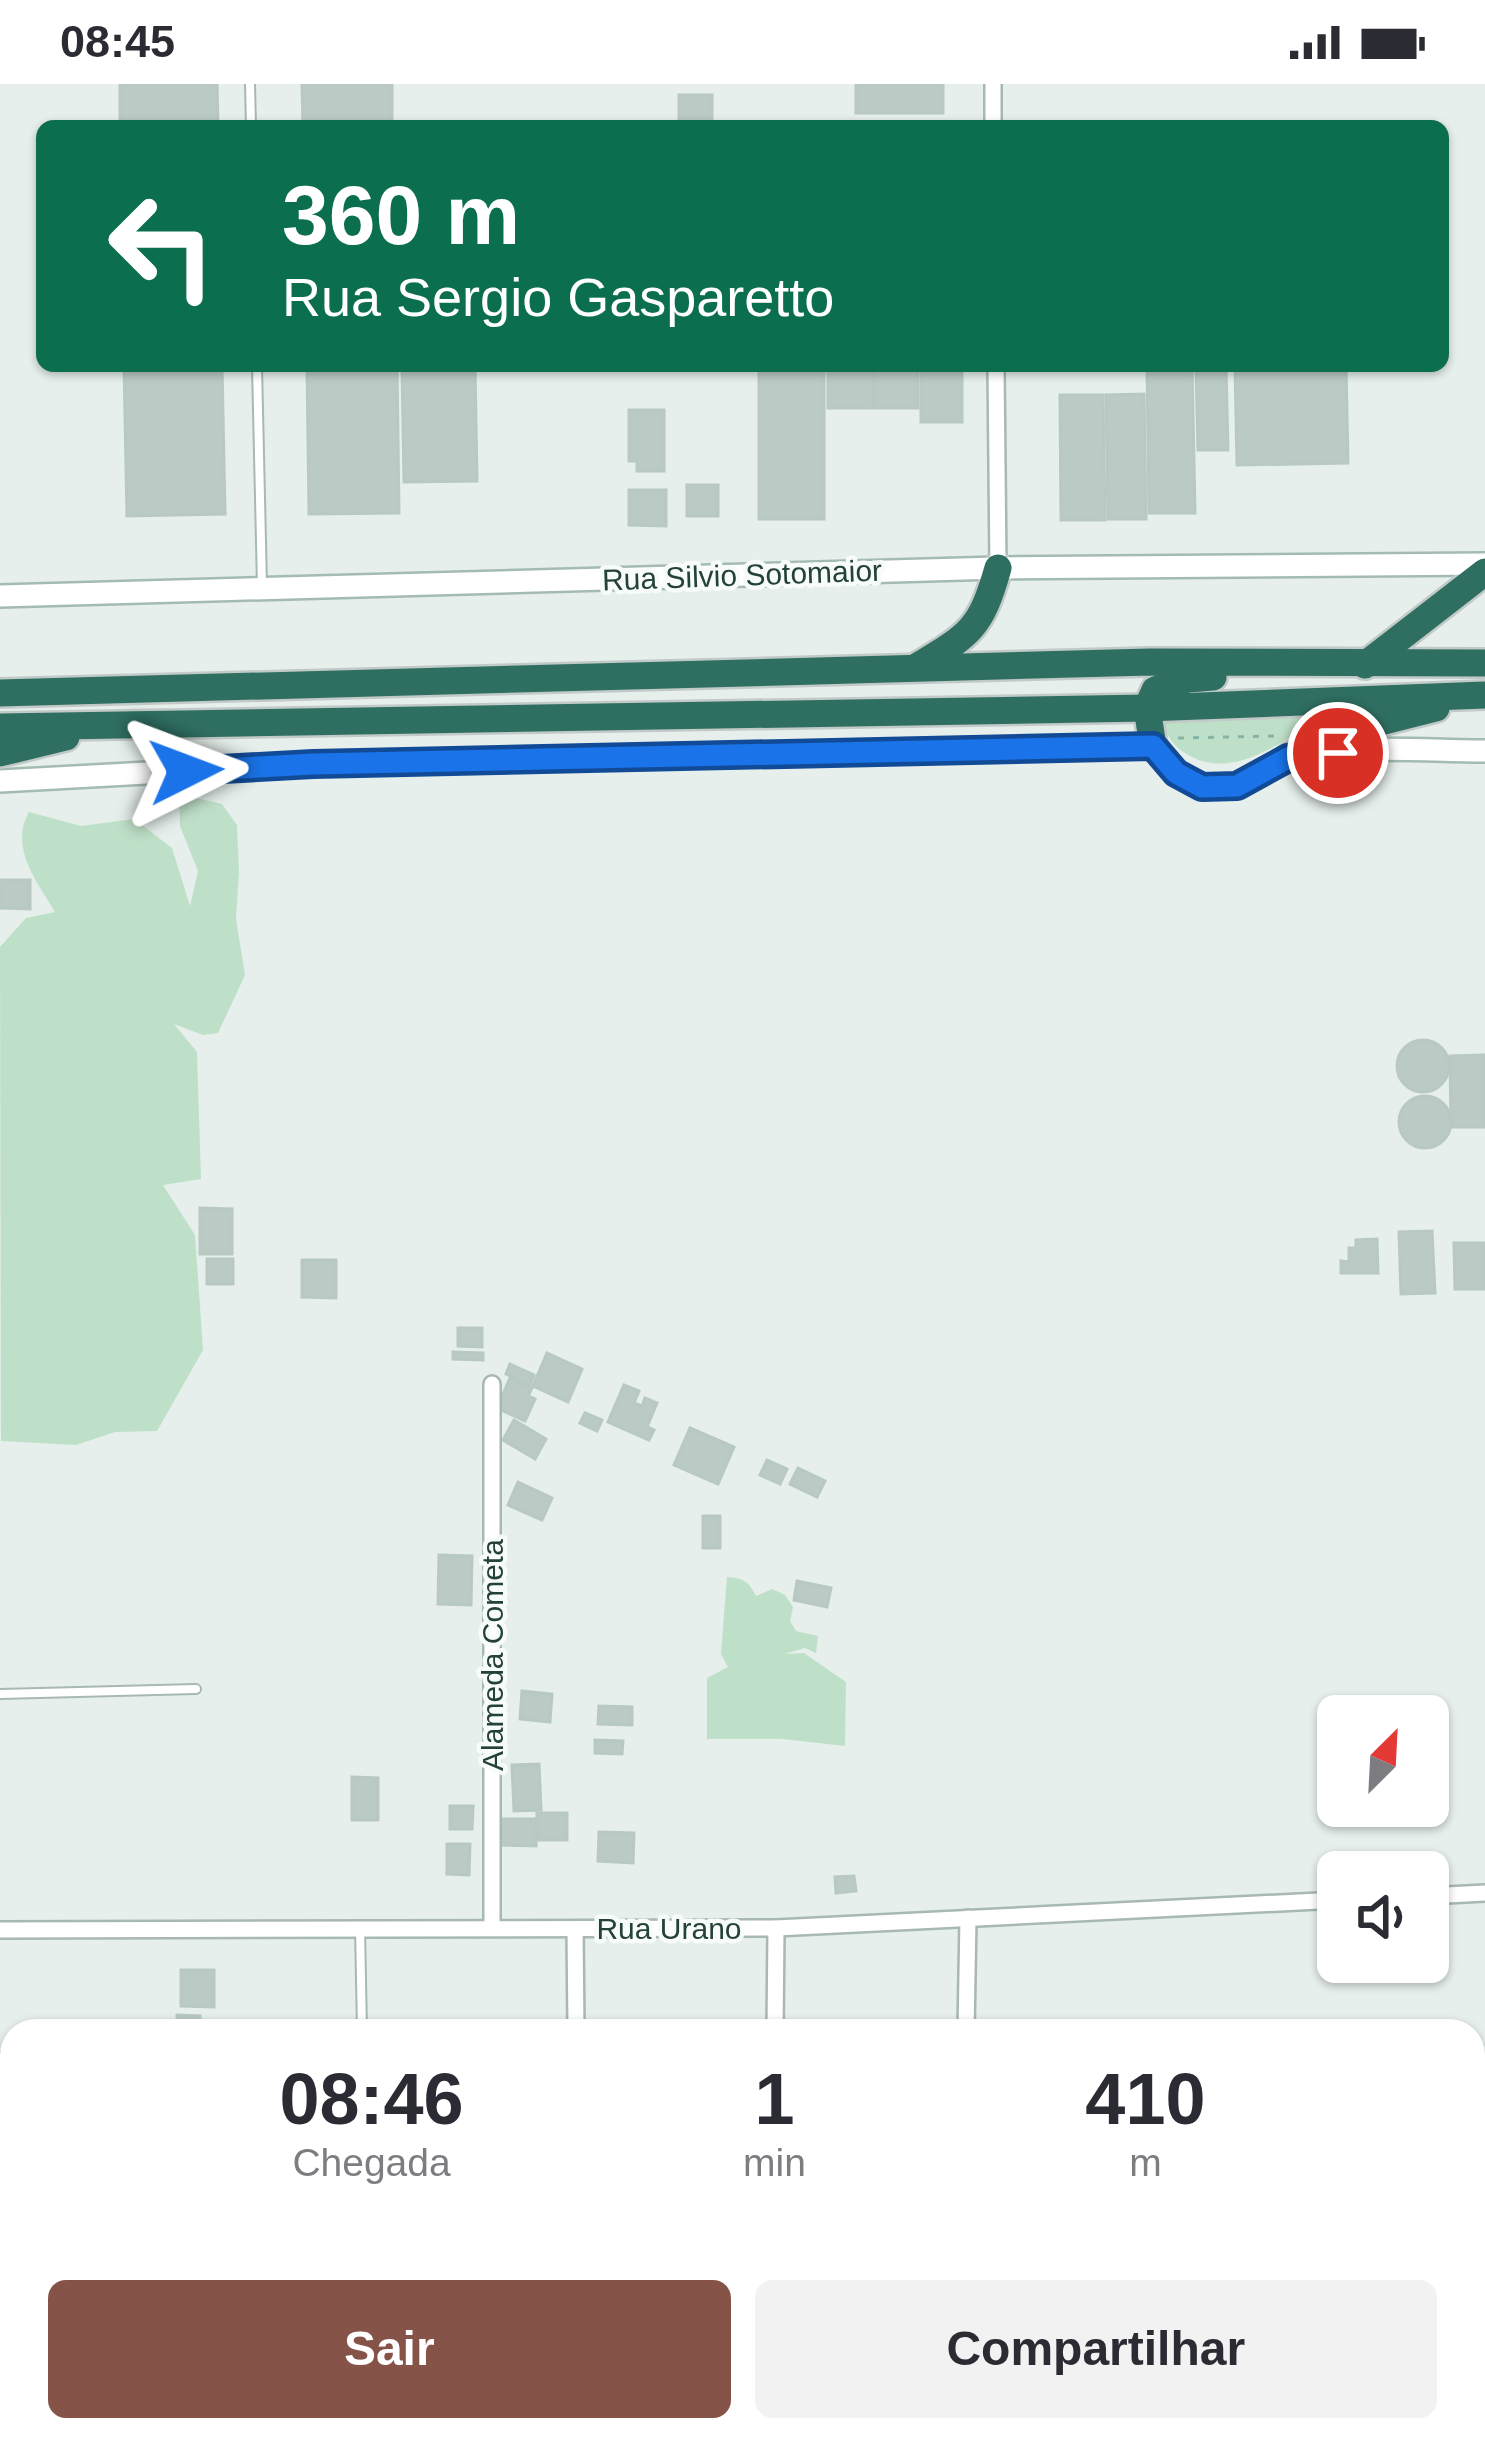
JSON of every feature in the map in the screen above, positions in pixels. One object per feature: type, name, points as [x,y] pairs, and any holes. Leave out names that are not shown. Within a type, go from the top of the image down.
[{"type":"highway","points":[[915,668],[960,640],[985,613],[998,568]]},
{"type":"highway","points":[[1153,746],[1147,708],[1155,690],[1188,679],[1367,665],[1485,568]]},
{"type":"highway","points":[[0,693],[1150,662],[1485,663]]},
{"type":"highway","points":[[0,727],[1147,708],[1485,695]]},
{"type":"highway","points":[[1288,758],[1333,734],[1485,695]]},
{"type":"highway","points":[[0,753],[120,723]]},
{"type":"street","points":[[993,84],[993,120]]},
{"type":"street","points":[[996,372],[998,568]]},
{"type":"street","name":"Rua Silvio Sotomaior","points":[[0,596],[998,568],[1485,568]]},
{"type":"street","points":[[0,781],[313,764],[1153,746],[1176,773],[1202,787],[1237,786],[1288,758],[1485,751]]},
{"type":"street","name":"Alameda Cometa","points":[[492,1384],[492,1926]]},
{"type":"street","points":[[1449,1895],[1485,1893]]},
{"type":"street","name":"Rua Urano","points":[[0,1930],[776,1928],[1317,1901]]},
{"type":"street","points":[[965,2019],[968,1918]]},
{"type":"street","points":[[775,2019],[776,1928]]},
{"type":"street","points":[[575,1929],[576,2019]]},
{"type":"lane","points":[[250,84],[251,120]]},
{"type":"lane","points":[[257,372],[262,589]]},
{"type":"lane","points":[[0,1694],[196,1689]]},
{"type":"lane","points":[[360,1927],[362,2019]]},
{"type":"green space","points":[[1325,717],[1260,754],[1225,763],[1184,753],[1171,740],[1162,718]]},
{"type":"green space","points":[[179,794],[222,804],[237,825],[236,919],[245,975],[218,1033],[203,1035],[174,1024],[197,1052],[201,1179],[163,1185],[195,1235],[203,1350],[157,1431],[115,1432],[76,1445],[1,1441],[0,947],[26,918],[55,912],[28,864],[24,825],[29,812],[81,826],[134,819],[172,848],[190,906],[198,871],[180,826]]},
{"type":"green space","points":[[727,1577],[745,1582],[756,1596],[772,1589],[785,1595],[793,1607],[790,1621],[796,1631],[818,1636],[816,1653],[805,1648],[784,1654],[804,1653],[846,1682],[845,1746],[783,1739],[707,1739],[707,1678],[728,1667],[721,1654]]},
{"type":"building","points":[[120,84],[217,84],[218,120],[120,120]]},
{"type":"building","points":[[302,84],[392,84],[392,120],[303,120]]},
{"type":"building","points":[[856,84],[943,84],[943,113],[856,113]]},
{"type":"building","points":[[679,95],[712,95],[712,119],[679,119]]},
{"type":"building","points":[[124,372],[222,372],[225,514],[127,516]]},
{"type":"building","points":[[307,372],[397,372],[399,513],[309,514]]},
{"type":"building","points":[[402,372],[475,372],[477,481],[404,482]]},
{"type":"building","points":[[759,372],[824,372],[824,519],[759,519]]},
{"type":"building","points":[[828,372],[873,372],[873,408],[828,408]]},
{"type":"building","points":[[875,372],[918,372],[918,408],[875,408]]},
{"type":"building","points":[[921,372],[962,372],[962,422],[921,422]]},
{"type":"building","points":[[1147,372],[1192,372],[1195,513],[1149,513]]},
{"type":"building","points":[[1196,372],[1226,372],[1228,450],[1198,450]]},
{"type":"building","points":[[1235,372],[1346,372],[1348,463],[1237,465]]},
{"type":"building","points":[[1144,394],[1146,519],[1108,519],[1106,395]]},
{"type":"building","points":[[1060,395],[1103,395],[1105,520],[1061,520]]},
{"type":"building","points":[[629,410],[664,410],[664,471],[637,471],[637,461],[629,461]]},
{"type":"building","points":[[687,485],[718,485],[718,516],[687,516]]},
{"type":"building","points":[[629,490],[666,490],[666,526],[629,525]]},
{"type":"building","points":[[0,880],[30,880],[30,909],[0,908]]},
{"type":"building","points":[[1423,1040],[1442,1047],[1449,1066],[1442,1085],[1423,1092],[1404,1085],[1397,1066],[1404,1047]]},
{"type":"building","points":[[1485,1055],[1485,1127],[1451,1127],[1450,1056]]},
{"type":"building","points":[[1425,1096],[1443,1104],[1451,1122],[1443,1140],[1425,1148],[1407,1140],[1399,1122],[1407,1104]]},
{"type":"building","points":[[200,1208],[232,1209],[232,1254],[200,1254]]},
{"type":"building","points":[[1432,1231],[1435,1293],[1401,1294],[1399,1232]]},
{"type":"building","points":[[1377,1239],[1378,1273],[1341,1273],[1341,1261],[1349,1262],[1349,1248],[1356,1248],[1356,1240]]},
{"type":"building","points":[[1454,1243],[1485,1243],[1485,1289],[1455,1289]]},
{"type":"building","points":[[207,1259],[233,1259],[233,1284],[207,1284]]},
{"type":"building","points":[[302,1260],[336,1260],[336,1298],[302,1297]]},
{"type":"building","points":[[458,1328],[482,1328],[482,1347],[458,1346]]},
{"type":"building","points":[[453,1352],[483,1353],[483,1360],[453,1359]]},
{"type":"building","points":[[547,1353],[582,1369],[568,1402],[533,1386]]},
{"type":"building","points":[[510,1364],[534,1375],[530,1385],[506,1374]]},
{"type":"building","points":[[510,1378],[532,1388],[528,1396],[535,1399],[525,1421],[497,1408]]},
{"type":"building","points":[[624,1385],[639,1391],[634,1403],[642,1406],[645,1398],[657,1403],[647,1427],[654,1430],[649,1440],[608,1422]]},
{"type":"building","points":[[585,1413],[602,1420],[597,1431],[580,1423]]},
{"type":"building","points":[[514,1420],[546,1439],[535,1459],[503,1440]]},
{"type":"building","points":[[690,1428],[734,1447],[718,1484],[674,1465]]},
{"type":"building","points":[[767,1460],[787,1469],[780,1484],[760,1475]]},
{"type":"building","points":[[798,1468],[825,1481],[817,1497],[790,1484]]},
{"type":"building","points":[[518,1482],[552,1498],[542,1520],[508,1505]]},
{"type":"building","points":[[703,1516],[720,1516],[720,1548],[703,1548]]},
{"type":"building","points":[[439,1555],[472,1556],[471,1605],[438,1604]]},
{"type":"building","points":[[797,1581],[831,1588],[827,1607],[794,1600]]},
{"type":"building","points":[[522,1691],[552,1694],[550,1722],[520,1719]]},
{"type":"building","points":[[599,1706],[632,1707],[632,1725],[598,1724]]},
{"type":"building","points":[[595,1740],[623,1741],[622,1754],[595,1753]]},
{"type":"building","points":[[539,1764],[541,1810],[514,1811],[512,1765]]},
{"type":"building","points":[[352,1777],[378,1778],[378,1820],[352,1820]]},
{"type":"building","points":[[450,1806],[473,1806],[472,1829],[450,1829]]},
{"type":"building","points":[[537,1813],[567,1813],[567,1840],[537,1840]]},
{"type":"building","points":[[497,1819],[536,1819],[536,1846],[497,1845]]},
{"type":"building","points":[[599,1832],[634,1833],[633,1863],[598,1861]]},
{"type":"building","points":[[447,1844],[470,1844],[469,1875],[447,1874]]},
{"type":"building","points":[[854,1876],[856,1891],[836,1893],[835,1877]]},
{"type":"building","points":[[181,1970],[214,1970],[214,2007],[181,2006]]},
{"type":"route","points":[[186,771],[313,764],[1153,746],[1176,773],[1202,787],[1237,786],[1288,758],[1338,753]]}]
